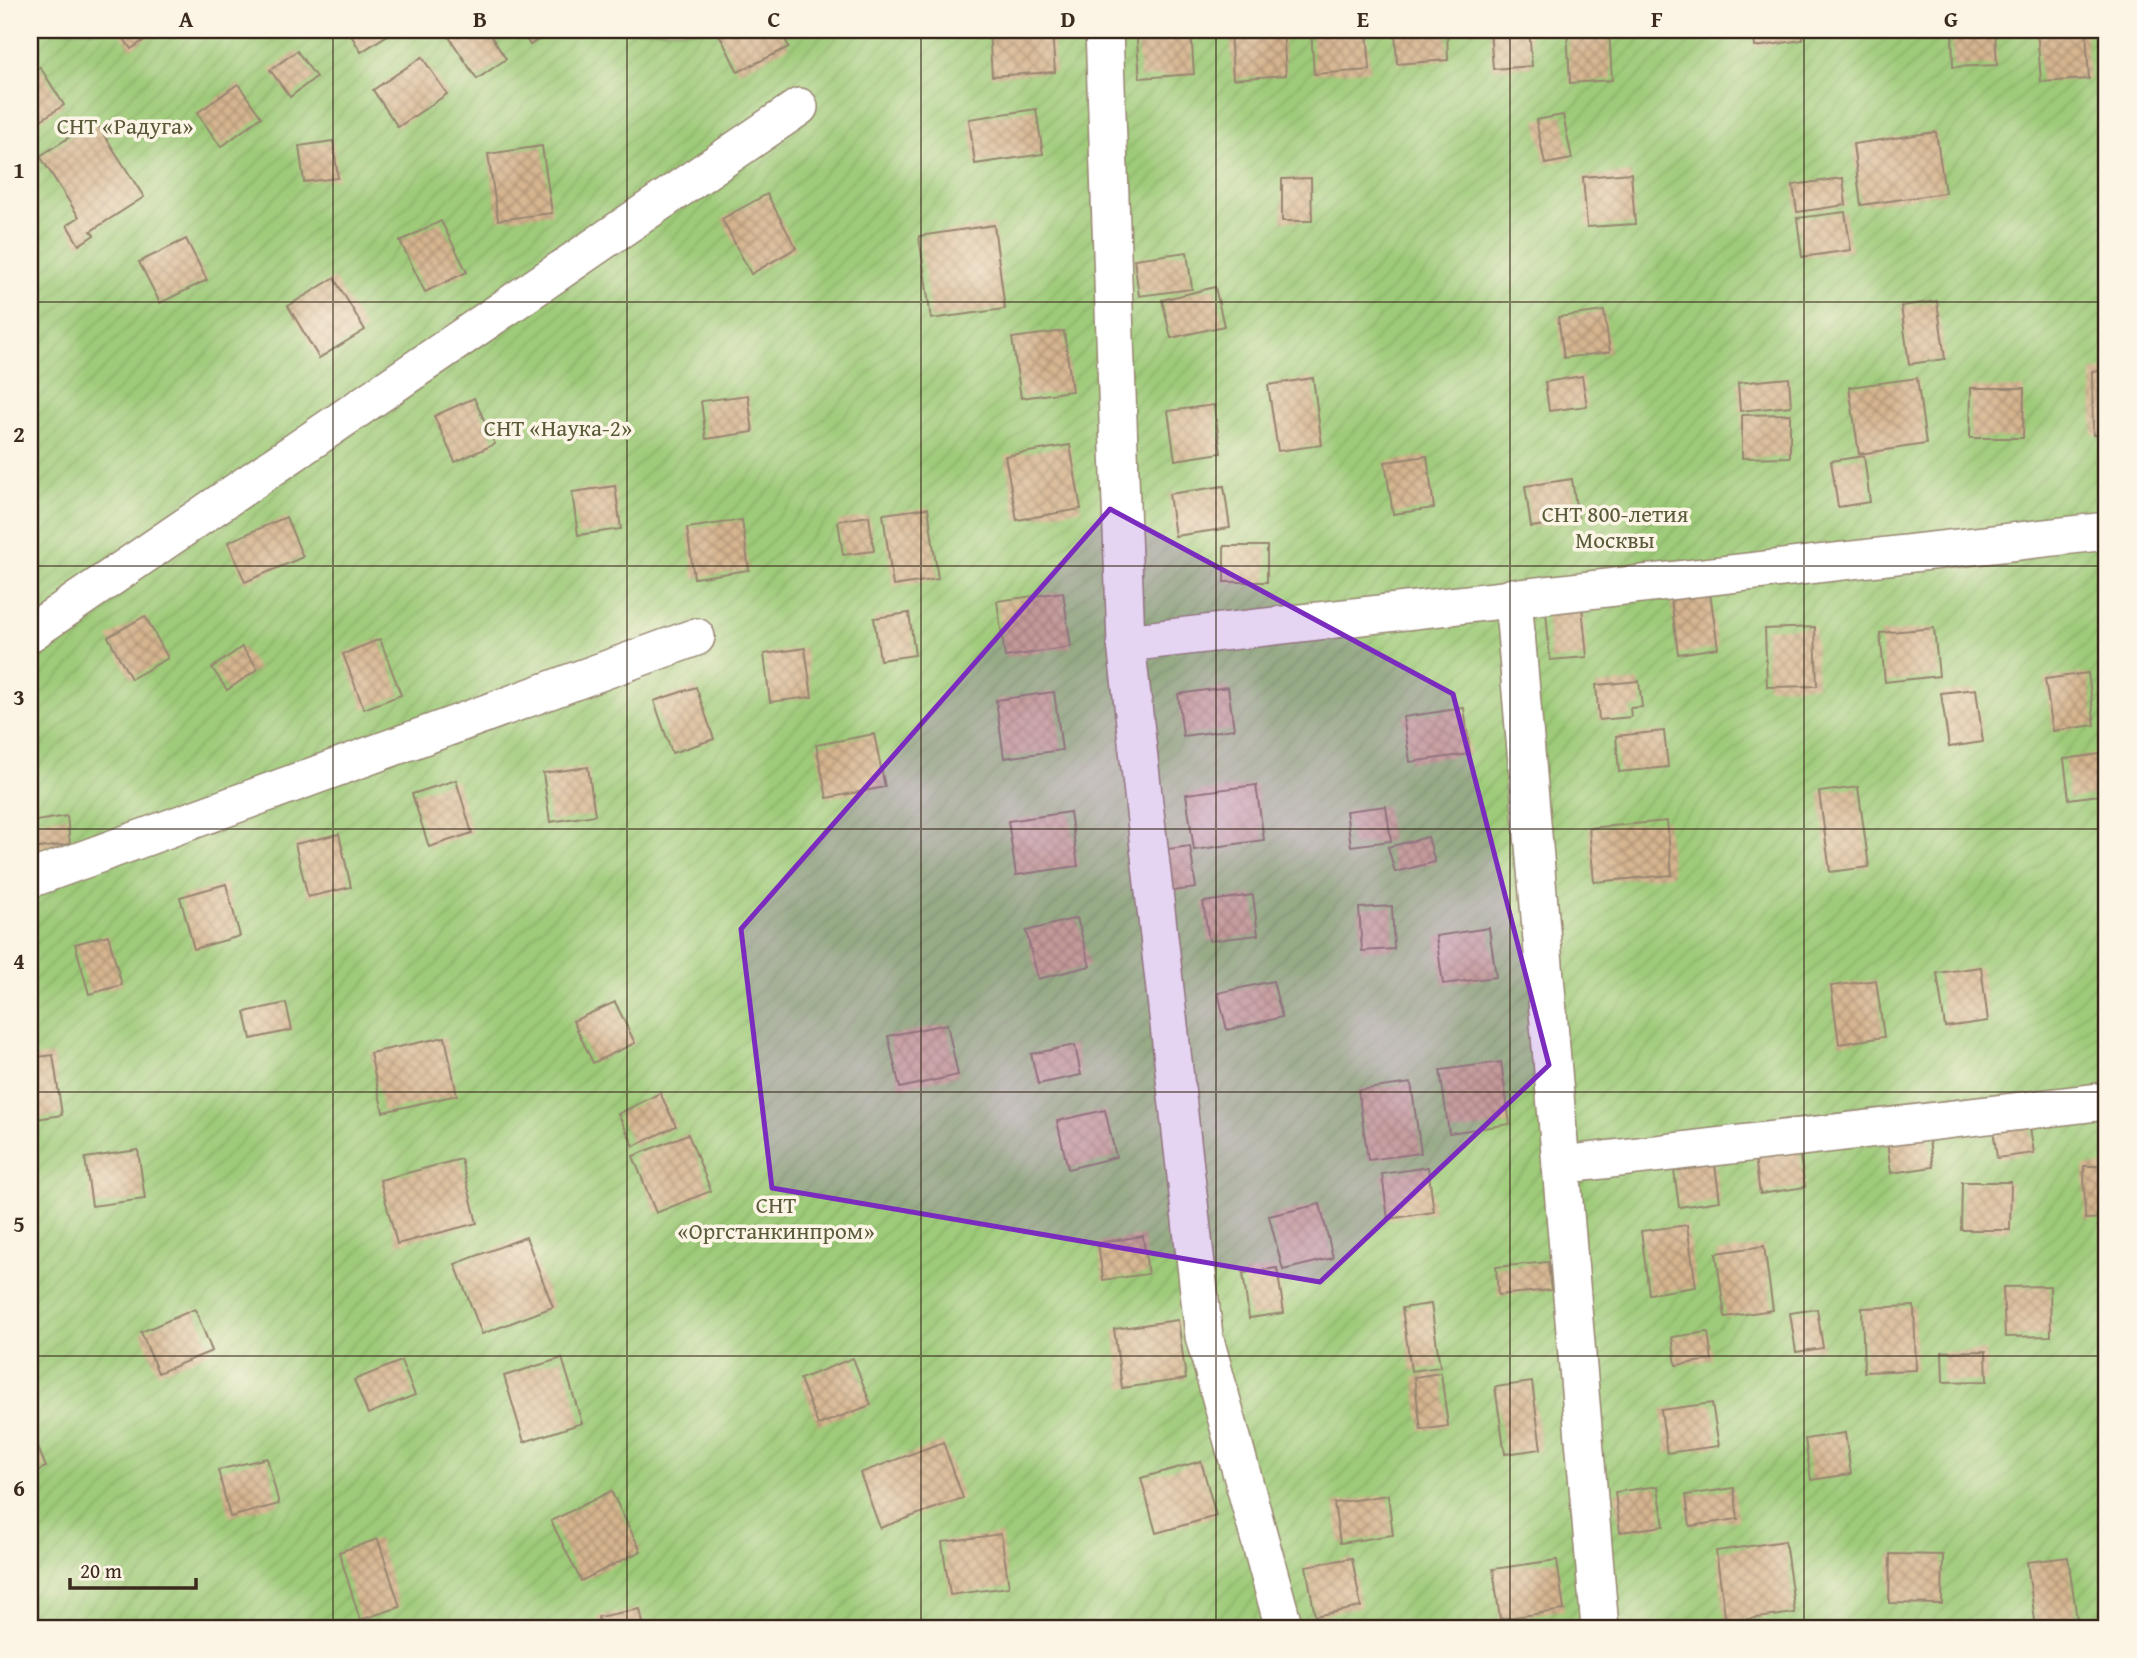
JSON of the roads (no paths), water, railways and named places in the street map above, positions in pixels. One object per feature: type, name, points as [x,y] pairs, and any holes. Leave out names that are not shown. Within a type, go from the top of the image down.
[{"type":"street","points":[[1104,30],[1126,643],[1204,1335],[1284,1628]]},
{"type":"street","points":[[30,633],[799,107]]},
{"type":"street","points":[[1126,643],[2107,531]]},
{"type":"street","points":[[1513,597],[1600,1628]]},
{"type":"street","points":[[30,879],[696,637]]},
{"type":"street","points":[[1561,1165],[2107,1101]]},
{"type":"park label","name":"СНТ «Радуга»","points":[[125,125]]},
{"type":"park label","name":"СНТ «Наука-2»","points":[[558,427]]},
{"type":"park label","name":"СНТ 800-летия Москвы","points":[[1615,526]]},
{"type":"park label","name":"СНТ «Оргстанкинпром»","points":[[776,1217]]}]
